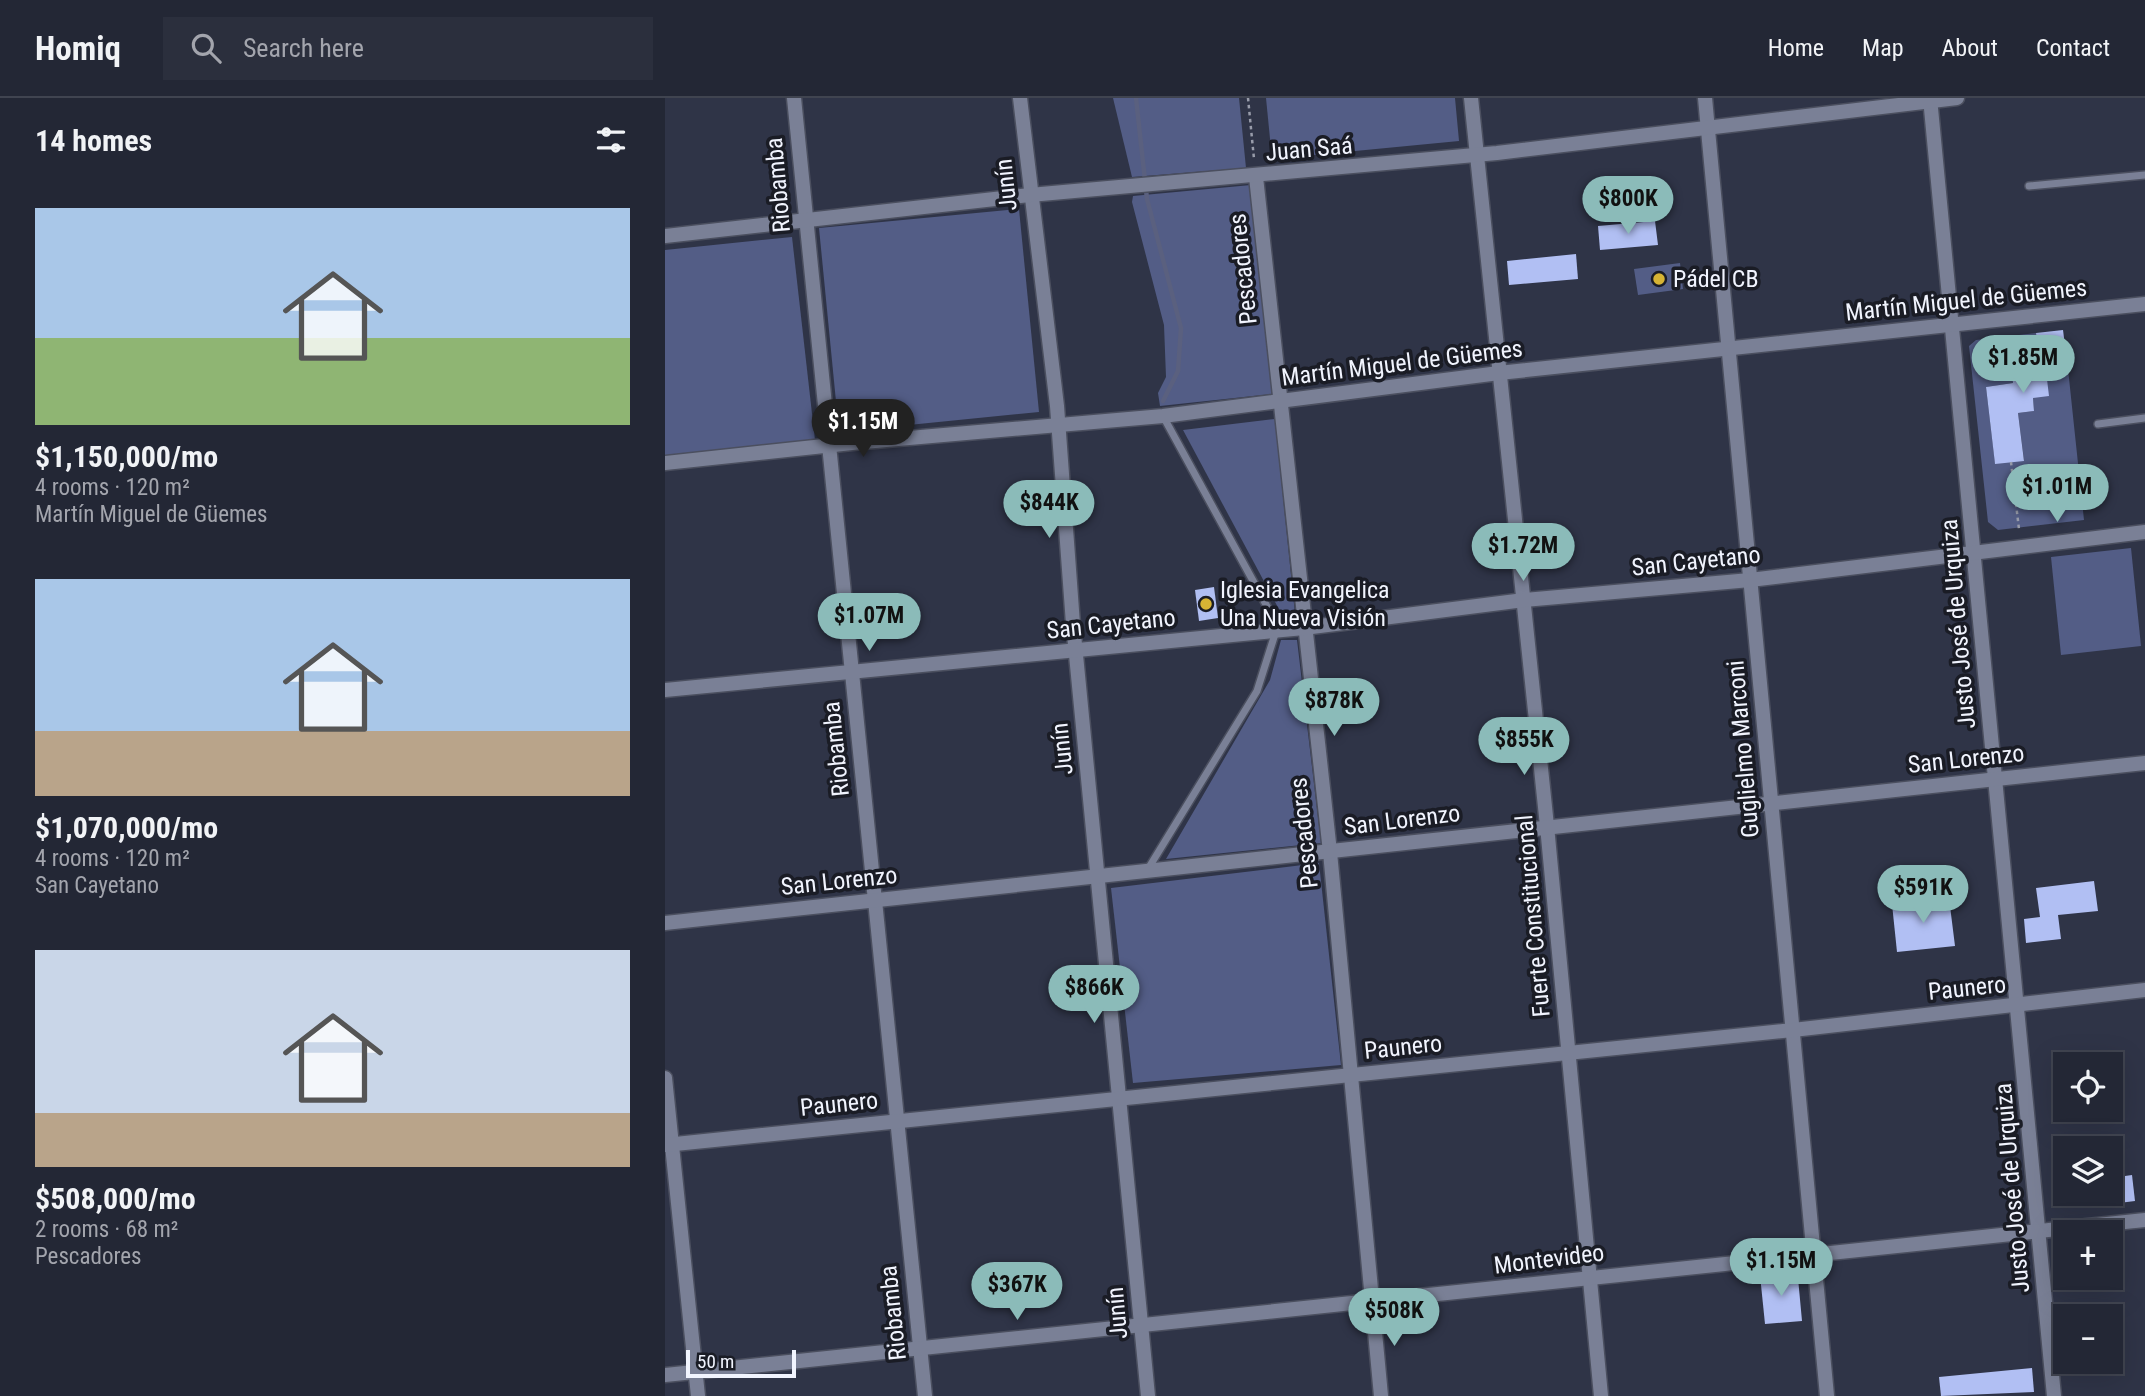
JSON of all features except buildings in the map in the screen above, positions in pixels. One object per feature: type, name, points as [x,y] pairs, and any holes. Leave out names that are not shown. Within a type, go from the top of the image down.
[{"type":"street","name":"Riobamba","points":[[794,98],[804,221],[925,1396]]},
{"type":"street","name":"Junín","points":[[1020,98],[1058,426],[1076,650],[1148,1396]]},
{"type":"street","name":"Fuerte Constitucional","points":[[1471,98],[1547,825],[1601,1396]]},
{"type":"street","name":"Guglielmo Marconi","points":[[1705,98],[1827,1396]]},
{"type":"street","name":"Juan Saá","points":[[665,236],[1030,195],[1255,177],[1477,155],[1707,130],[1930,99],[1957,98]]},
{"type":"street","name":"Justo José de Urquiza","points":[[1930,99],[1954,324],[2054,1396]]},
{"type":"street","name":"Pescadores","points":[[1255,177],[1282,400],[1304,628],[1330,852],[1381,1396]]},
{"type":"street","name":"Martín Miguel de Güemes","points":[[665,463],[827,445],[1163,416],[1499,373],[2145,304]]},
{"type":"street","name":"San Cayetano","points":[[665,690],[1304,628],[1524,600],[1750,580],[2145,531]]},
{"type":"street","name":"San Lorenzo","points":[[665,923],[1330,852],[1547,825],[2145,763]]},
{"type":"street","name":"Paunero","points":[[668,1145],[1793,1030],[2145,990]]},
{"type":"street","points":[[665,1078],[668,1145],[698,1396]]},
{"type":"street","name":"Montevideo","points":[[665,1375],[2145,1220]]},
{"type":"lane","points":[[2029,186],[2145,175]]},
{"type":"lane","points":[[1148,870],[1257,691],[1276,631],[1275,621],[1163,416]]},
{"type":"lane","points":[[2098,424],[2145,418]]},
{"type":"path","name":"Pescadores","points":[[1248,98],[1255,177]]},
{"type":"path","points":[[2011,462],[2019,529]]},
{"type":"shaded area","points":[[1113,98],[1239,98],[1246,168],[1132,177]]},
{"type":"shaded area","points":[[1266,98],[1455,98],[1459,141],[1272,159]]},
{"type":"shaded area","points":[[1251,185],[1273,394],[1160,406],[1158,393],[1166,377],[1164,325],[1132,202],[1133,196]]},
{"type":"shaded area","points":[[1019,209],[1039,412],[839,432],[819,228]]},
{"type":"shaded area","points":[[792,237],[815,440],[665,457],[665,250]]},
{"type":"shaded area","name":"Pádel CB","points":[[1680,263],[1683,289],[1638,295],[1634,269]]},
{"type":"shaded area","points":[[2036,333],[2039,359],[2011,362],[2013,383],[1986,387],[1995,463],[2024,460],[2018,413],[2034,411],[2033,398],[2046,371],[2068,369],[2084,520],[1998,530],[1988,522],[1969,346],[1976,340]]},
{"type":"shaded area","points":[[1275,419],[1295,614],[1282,615],[1183,430]]},
{"type":"shaded area","points":[[2131,548],[2141,646],[2061,655],[2051,557]]},
{"type":"shaded area","points":[[1281,640],[1297,640],[1321,843],[1166,859],[1270,680]]},
{"type":"shaded area","points":[[1319,863],[1341,1065],[1133,1083],[1111,888]]},
{"type":"waterway","points":[[1136,98],[1147,199],[1181,328],[1178,371],[1163,401]]},
{"type":"place","name":"Pádel CB","points":[[1659,279]]},
{"type":"place","name":"Iglesia Evangelica Una Nueva Visión","points":[[1206,604]]}]
